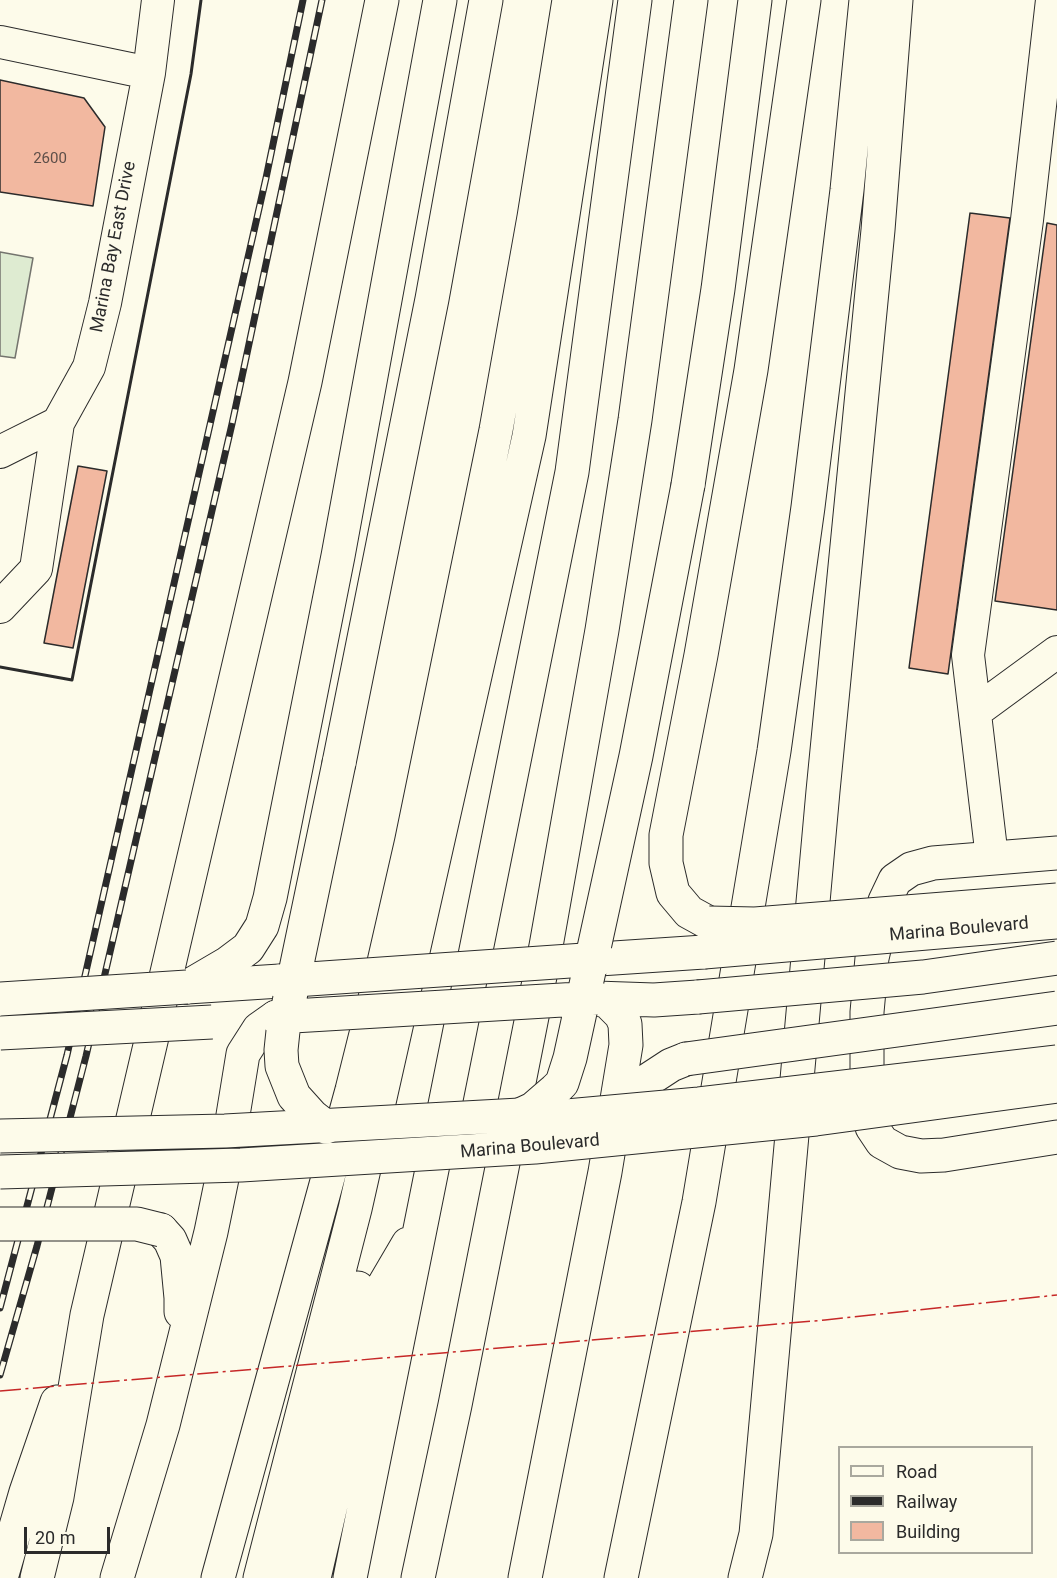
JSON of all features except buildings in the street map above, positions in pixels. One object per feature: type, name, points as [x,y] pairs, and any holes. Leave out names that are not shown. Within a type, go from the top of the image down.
[{"type":"main road","points":[[37,1578],[57,1497],[87,1315],[305,382],[382,0]]},
{"type":"main road","points":[[203,986],[248,948],[262,926],[270,898],[338,556],[440,0]]},
{"type":"main road","points":[[326,1127],[294,1096],[282,1066],[283,1031],[432,299],[486,0]]},
{"type":"main road","points":[[218,1578],[349,1102],[409,855],[496,430],[538,194],[569,0]]},
{"type":"main road","points":[[260,1578],[355,1209],[529,436],[596,0]]},
{"type":"main road","points":[[350,1578],[572,472],[635,0]]},
{"type":"main road","points":[[418,1578],[455,1405],[546,946],[602,630],[639,397],[691,0]]},
{"type":"main road","points":[[520,1115],[533,1109],[562,1083],[570,1058],[659,640],[688,485],[718,289],[755,0]]},
{"type":"main road","points":[[804,0],[752,370],[666,835],[666,863],[673,893],[707,938],[755,924],[1057,900]]},
{"type":"main road","points":[[621,1578],[699,1202],[774,751],[826,363],[866,0]]},
{"type":"main road","points":[[745,1578],[756,1534],[823,791],[876,242],[896,0]]},
{"type":"main road","points":[[1057,853],[922,865],[901,875],[889,889],[878,926],[869,985],[867,1074],[868,1107],[872,1127],[882,1142],[900,1152],[921,1156],[944,1155],[1057,1137]]},
{"type":"main road","name":"Marina Boulevard","points":[[0,999],[599,959],[707,938],[1057,922]]},
{"type":"main road","points":[[0,1033],[596,998],[654,1000],[698,997],[923,977],[1057,958]]},
{"type":"main road","points":[[525,1578],[605,1172],[625,1056],[626,1034],[621,1015],[608,1002],[596,998]]},
{"type":"main road","points":[[610,1133],[636,1091],[671,1065],[686,1059],[1057,1008]]},
{"type":"main road","points":[[117,1578],[178,1367],[225,1164],[243,1054],[259,1029],[276,1017]]},
{"type":"main road","name":"Marina Boulevard","points":[[0,1137],[326,1127],[520,1115],[567,1116],[699,1104],[1057,1062]]},
{"type":"main road","name":"Marina Boulevard","points":[[0,1172],[253,1164],[524,1148],[816,1119],[1057,1086]]},
{"type":"main road","points":[[287,1578],[360,1278],[355,1209]]},
{"type":"main road","points":[[314,1578],[381,1290],[422,1218]]},
{"type":"main road","points":[[0,1224],[137,1224],[161,1230],[170,1240],[177,1256],[180,1280],[182,1298],[178,1367]]},
{"type":"main road","points":[[1,1578],[26,1492],[87,1315]]},
{"type":"street","name":"Marina Bay East Drive","points":[[57,423],[89,367],[105,303],[149,73],[158,0]]},
{"type":"street","points":[[992,858],[968,655],[1026,232],[1052,0]]},
{"type":"street","points":[[0,42],[149,73]]},
{"type":"street","points":[[0,452],[57,423]]},
{"type":"street","points":[[0,607],[36,569],[57,423]]},
{"type":"street","points":[[975,712],[1057,651]]},
{"type":"green space","points":[[0,252],[33,258],[15,358],[0,356]]},
{"type":"railway","points":[[0,1308],[67,1055],[266,178],[303,0]]},
{"type":"railway","points":[[0,1375],[37,1246],[86,1056],[232,424],[322,0]]},
{"type":"wall","points":[[0,667],[72,680],[191,74],[201,0]]},
{"type":"power","points":[[0,1391],[825,1320],[1057,1295]]}]
